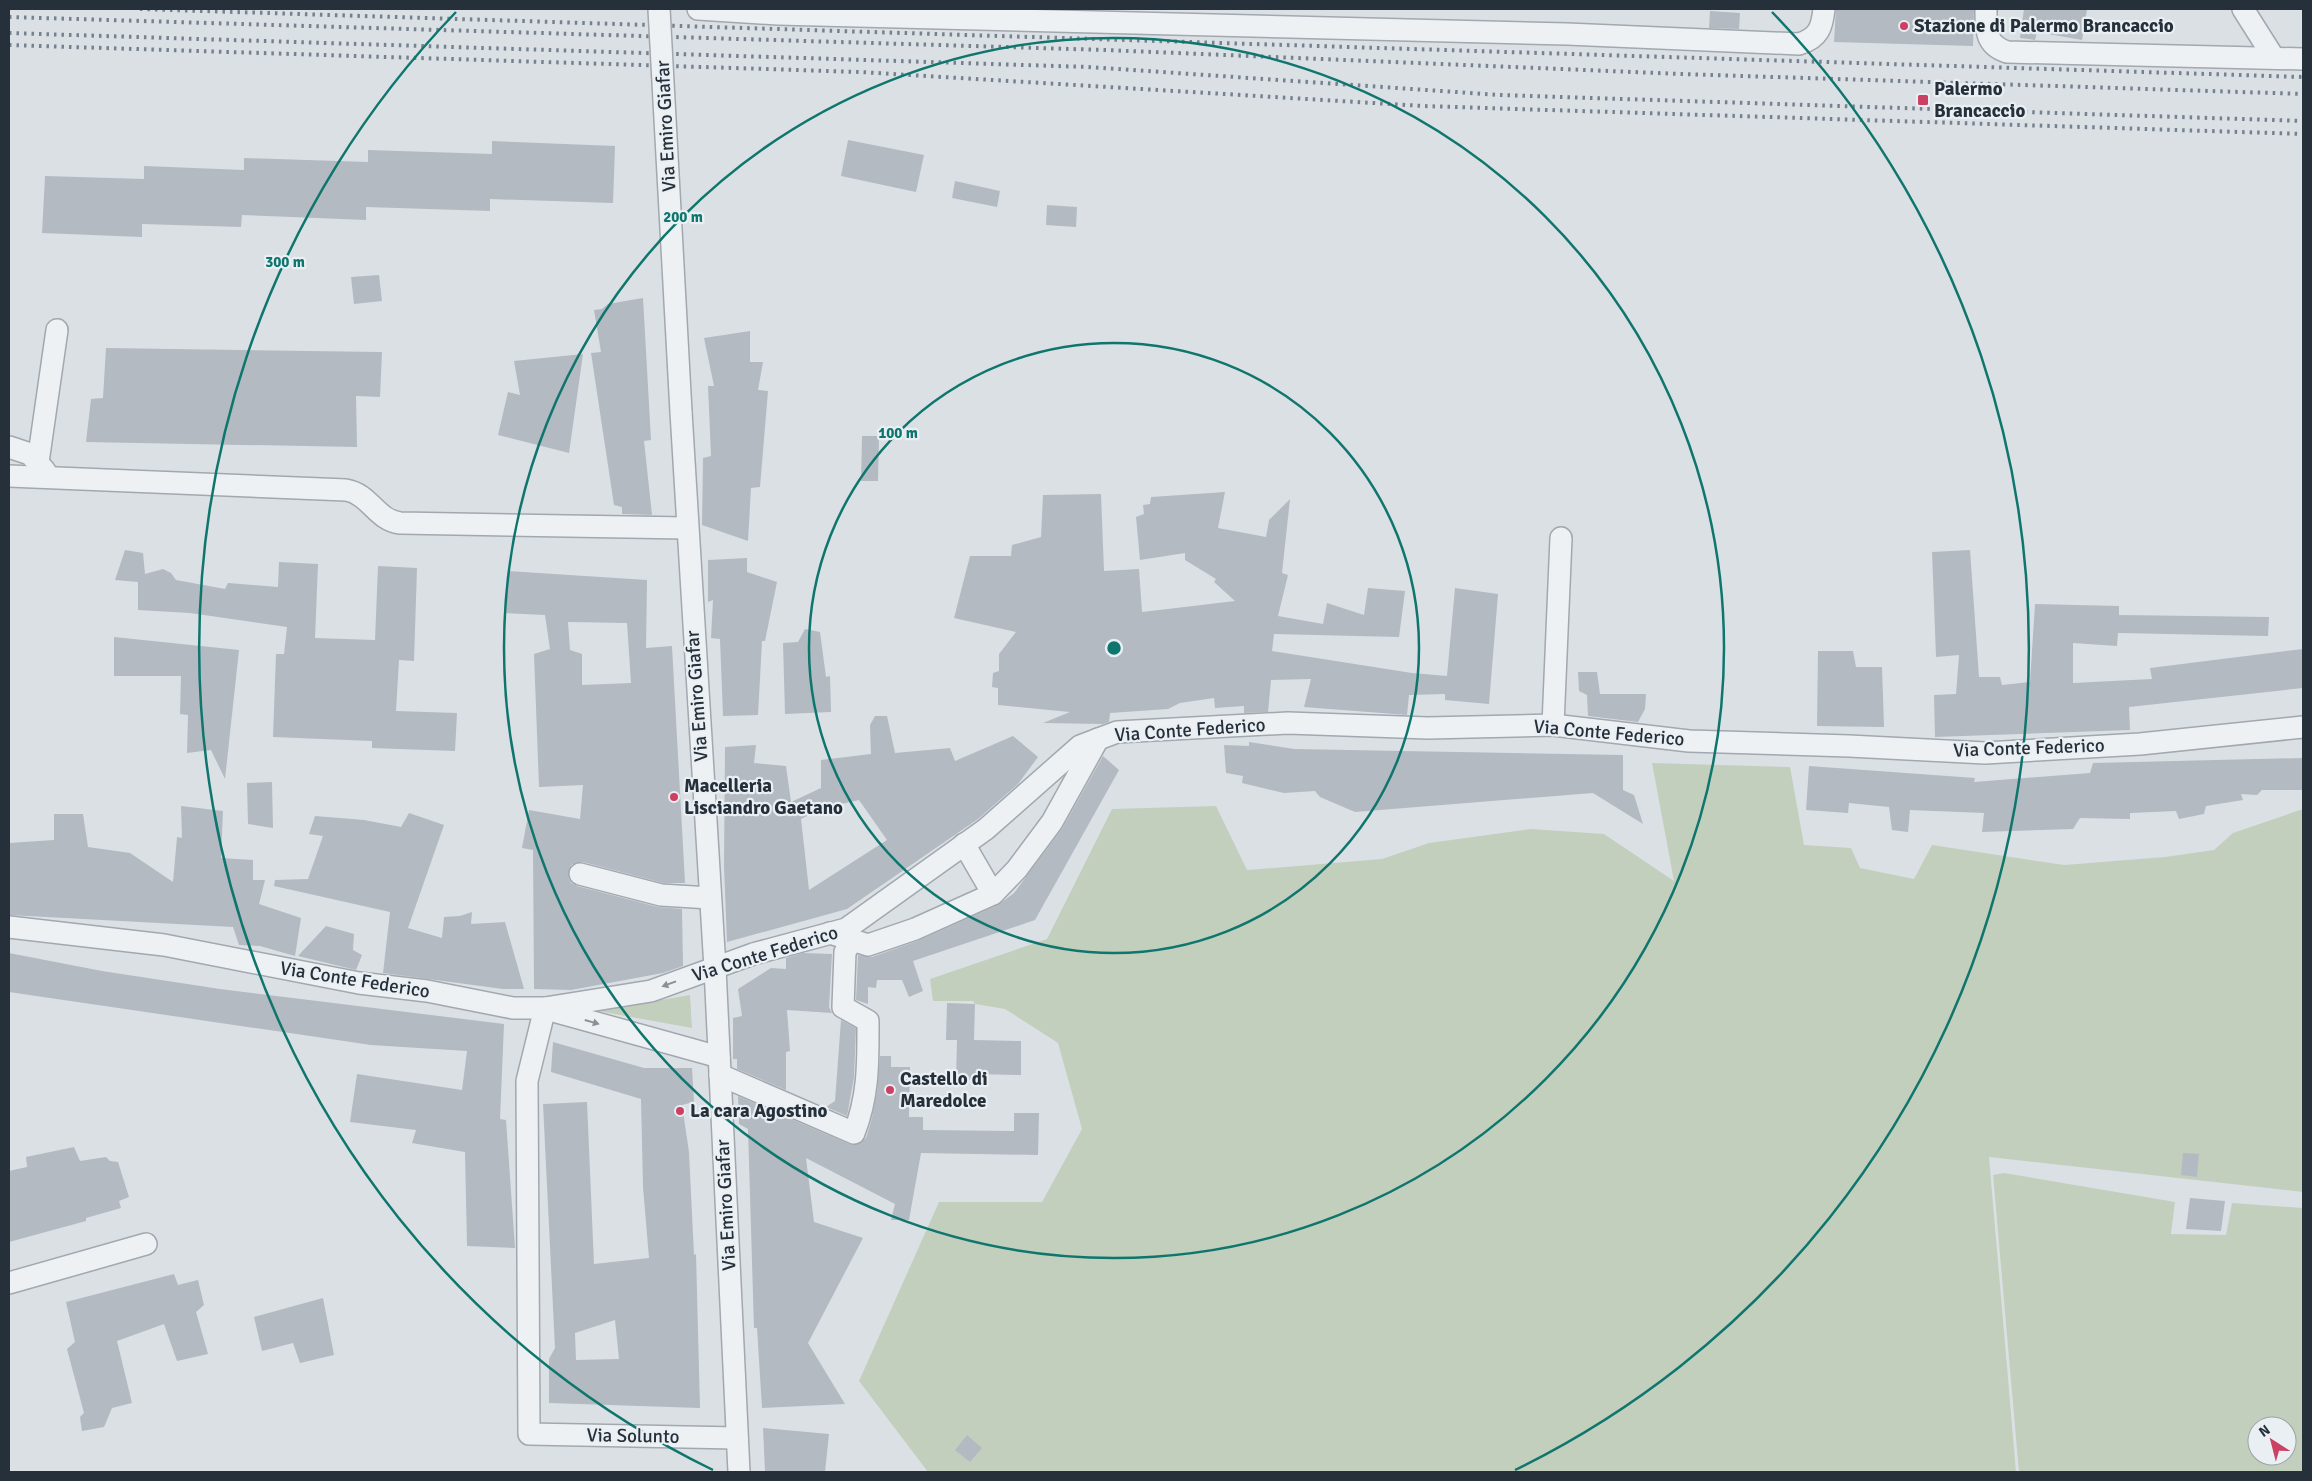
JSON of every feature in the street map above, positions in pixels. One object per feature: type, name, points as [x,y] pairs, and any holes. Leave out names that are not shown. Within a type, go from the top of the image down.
[{"type":"street","name":"Via Emiro Giafar","points":[[659,9],[686,528],[715,968],[739,1472]]},
{"type":"street","points":[[698,9],[778,14],[1567,34],[1799,44],[1813,39],[1818,33],[1822,26],[1824,9]]},
{"type":"street","points":[[1986,9],[1988,38],[1994,46],[2007,52],[2303,59]]},
{"type":"street","points":[[2242,9],[2274,58]]},
{"type":"street","points":[[38,462],[57,330]]},
{"type":"street","points":[[9,447],[21,450],[38,462],[51,478]]},
{"type":"street","points":[[9,476],[346,490],[362,495],[386,520],[400,523],[686,528]]},
{"type":"street","points":[[1553,725],[1561,538]]},
{"type":"street","name":"Via Conte Federico","points":[[9,927],[164,945],[358,983],[426,991],[513,1008],[545,1008],[651,991],[754,954],[846,929],[986,829],[1080,746],[1117,732],[1288,723],[1428,728],[1553,725],[1689,741],[1985,753],[2140,744],[2303,727]]},
{"type":"street","points":[[830,934],[868,945],[915,929],[993,894],[1017,870],[1052,822],[1098,739]]},
{"type":"street","points":[[964,844],[993,894]]},
{"type":"street","points":[[580,874],[661,895],[710,898]]},
{"type":"street","points":[[545,1008],[719,1066],[854,1133],[863,1108],[867,1078],[868,1021],[843,1007],[845,952],[852,940]]},
{"type":"street","name":"Via Solunto","points":[[545,1008],[527,1081],[529,1434],[737,1438]]},
{"type":"street","points":[[9,1283],[146,1244]]},
{"type":"green space","points":[[1652,763],[1790,767],[1804,845],[1851,848],[1860,868],[1914,879],[1932,845],[2064,865],[2165,857],[2214,850],[2233,833],[2303,809],[2303,1192],[1989,1157],[2016,1472],[928,1472],[859,1381],[939,1202],[1042,1202],[1082,1129],[1058,1043],[1005,1009],[975,1004],[973,1001],[933,1001],[930,979],[1047,939],[1112,809],[1216,806],[1247,870],[1382,859],[1429,843],[1531,829],[1604,834],[1674,881]]},
{"type":"green space","points":[[690,995],[692,1028],[598,1011]]},
{"type":"green space","points":[[2004,1173],[2175,1202],[2171,1234],[2226,1235],[2232,1203],[2303,1208],[2303,1472],[2019,1472],[1993,1175]]},
{"type":"building","name":"Stazione di Palermo Brancaccio","points":[[1836,9],[1974,9],[1973,46],[1834,42]]},
{"type":"building","points":[[2024,9],[2087,9],[2082,40],[2037,32],[2035,40],[2020,38]]},
{"type":"building","points":[[1710,11],[1740,13],[1739,29],[1709,28]]},
{"type":"building","points":[[848,140],[924,155],[916,192],[841,176]]},
{"type":"building","points":[[492,141],[615,146],[613,203],[490,199],[490,211],[366,207],[366,220],[242,215],[241,227],[142,224],[142,237],[42,233],[45,176],[144,179],[144,166],[244,170],[244,158],[368,162],[368,150],[492,154]]},
{"type":"building","points":[[955,181],[1000,191],[997,207],[952,198]]},
{"type":"building","points":[[1047,205],[1077,207],[1076,227],[1046,225]]},
{"type":"building","points":[[379,275],[382,301],[354,304],[351,277]]},
{"type":"building","points":[[643,298],[651,440],[644,441],[652,515],[622,514],[622,507],[614,505],[591,353],[601,352],[594,310],[602,309],[608,304]]},
{"type":"building","points":[[750,331],[750,362],[763,362],[758,390],[768,391],[760,487],[751,488],[748,541],[702,525],[703,458],[711,456],[708,386],[714,386],[704,338]]},
{"type":"building","points":[[106,348],[382,352],[380,397],[356,396],[357,447],[86,442],[91,399],[103,398]]},
{"type":"building","points":[[583,354],[569,453],[498,435],[508,392],[520,395],[514,361]]},
{"type":"building","points":[[862,436],[879,436],[878,481],[861,481]]},
{"type":"building","points":[[1225,492],[1218,528],[1266,537],[1269,520],[1290,499],[1282,573],[1288,575],[1278,616],[1323,624],[1327,603],[1364,615],[1368,588],[1405,591],[1399,637],[1274,634],[1272,651],[1412,673],[1447,676],[1455,588],[1498,594],[1489,704],[1445,700],[1445,694],[1409,695],[1407,715],[1304,707],[1311,679],[1271,680],[1268,712],[1244,713],[1244,706],[1215,708],[1214,698],[1180,703],[1168,709],[1110,713],[1109,722],[1103,724],[1043,723],[1070,712],[998,705],[998,688],[992,687],[993,673],[999,671],[999,654],[1016,632],[954,618],[970,556],[1011,556],[1012,545],[1041,537],[1043,495],[1101,494],[1104,571],[1139,569],[1142,612],[1235,601],[1214,582],[1216,579],[1185,560],[1185,553],[1140,560],[1136,517],[1144,514],[1143,505],[1150,504],[1151,497]]},
{"type":"building","points":[[125,550],[143,553],[145,574],[163,569],[171,573],[176,580],[225,589],[228,583],[278,587],[279,562],[318,564],[315,638],[375,640],[378,566],[417,568],[414,661],[399,660],[396,711],[457,713],[455,751],[372,748],[372,741],[273,737],[276,654],[284,654],[287,627],[190,613],[138,610],[138,582],[115,580]]},
{"type":"building","points":[[1970,550],[1979,677],[2000,677],[2002,685],[2030,682],[2035,604],[2119,606],[2119,615],[2269,617],[2268,636],[2118,633],[2117,646],[2073,643],[2073,683],[2152,679],[2150,668],[2303,649],[2303,688],[2129,707],[2130,730],[1935,737],[1934,695],[1956,694],[1959,655],[1936,657],[1932,552]]},
{"type":"building","points":[[747,558],[747,572],[777,582],[765,641],[762,641],[758,715],[723,716],[720,639],[711,638],[713,600],[708,602],[708,560]]},
{"type":"building","points":[[508,571],[647,580],[646,648],[672,646],[685,883],[663,883],[583,862],[571,865],[568,877],[571,883],[577,886],[658,907],[682,909],[683,966],[663,973],[571,990],[534,989],[533,850],[522,848],[529,810],[580,819],[583,785],[539,787],[534,654],[550,649],[545,615],[504,613]],"holes":[[[568,622],[627,623],[631,683],[582,685],[582,654],[570,650]]]},
{"type":"building","points":[[805,629],[820,632],[826,677],[830,676],[831,712],[785,714],[783,643],[798,642]]},
{"type":"building","points":[[114,637],[239,650],[225,779],[211,750],[187,753],[188,715],[180,714],[181,676],[114,676]]},
{"type":"building","points":[[1818,651],[1853,651],[1856,667],[1882,667],[1884,727],[1817,726]]},
{"type":"building","points":[[1578,672],[1597,672],[1600,694],[1646,694],[1645,709],[1638,722],[1588,716],[1587,695],[1579,691]]},
{"type":"building","points":[[875,716],[887,716],[895,753],[950,748],[955,761],[1013,736],[1038,757],[1018,784],[978,819],[847,909],[727,942],[724,867],[725,747],[756,745],[754,763],[786,766],[791,802],[821,788],[821,760],[871,754],[870,725]],"holes":[[[859,800],[887,840],[809,890],[801,819],[823,808]]]},
{"type":"building","points":[[1249,742],[1294,749],[1623,755],[1623,790],[1634,795],[1643,824],[1593,793],[1355,812],[1320,797],[1315,791],[1284,793],[1242,783],[1243,776],[1226,773],[1224,745],[1249,746]]},
{"type":"building","points":[[1103,756],[1119,770],[1035,920],[913,961],[923,991],[909,997],[902,980],[877,980],[876,988],[868,987],[868,1004],[856,1000],[858,955],[872,957],[920,940],[998,905],[1014,893],[1062,829]]},
{"type":"building","points":[[2303,758],[2303,790],[2262,790],[2257,795],[2241,794],[2243,800],[2206,806],[2204,814],[2179,819],[2176,811],[2130,813],[2130,819],[2080,818],[2073,829],[1982,832],[1984,813],[1910,810],[1908,832],[1892,830],[1889,807],[1849,803],[1848,813],[1806,810],[1809,766],[1975,778],[1974,782],[2090,773],[2093,763]]},
{"type":"building","points":[[272,782],[273,828],[248,824],[247,783]]},
{"type":"building","points":[[181,806],[223,811],[221,858],[253,860],[253,880],[265,880],[259,904],[301,918],[295,956],[260,946],[239,945],[233,927],[9,915],[9,843],[54,840],[54,814],[83,814],[88,847],[130,853],[173,882],[177,837],[182,838]]},
{"type":"building","points":[[409,813],[444,825],[408,928],[442,938],[444,917],[460,916],[472,912],[471,924],[505,922],[524,989],[503,989],[383,973],[390,912],[274,886],[275,880],[308,879],[323,836],[309,834],[315,816],[364,820],[401,827]]},
{"type":"building","points":[[326,926],[354,934],[353,950],[362,955],[356,970],[298,956]]},
{"type":"building","points":[[9,953],[102,971],[220,989],[504,1024],[500,1119],[506,1120],[515,1248],[467,1246],[465,1152],[412,1143],[416,1130],[350,1122],[357,1074],[462,1090],[467,1051],[371,1045],[9,992]]},
{"type":"building","points":[[803,953],[832,954],[829,1007],[832,1013],[787,1010],[790,1051],[786,1052],[786,1090],[737,1069],[737,1059],[733,1059],[733,1018],[742,1016],[738,989],[771,968],[786,969],[786,958]]},
{"type":"building","points":[[947,1003],[975,1004],[974,1040],[1021,1041],[1021,1075],[972,1074],[972,1080],[956,1080],[957,1040],[946,1040]]},
{"type":"building","points":[[841,1020],[856,1028],[854,1077],[847,1116],[826,1107],[835,1101]]},
{"type":"building","points":[[553,1042],[644,1068],[692,1068],[694,1102],[682,1105],[689,1152],[694,1255],[696,1254],[700,1408],[549,1403],[549,1359],[555,1348],[543,1104],[587,1102],[594,1264],[649,1258],[643,1187],[641,1099],[551,1072]],"holes":[[[615,1320],[619,1359],[576,1360],[575,1333]]]},
{"type":"building","points":[[880,1056],[891,1056],[891,1067],[910,1067],[909,1117],[923,1117],[923,1130],[1014,1131],[1014,1113],[1039,1113],[1038,1155],[921,1153],[909,1220],[891,1220],[895,1204],[806,1158],[814,1222],[863,1238],[808,1343],[845,1404],[762,1408],[757,1328],[754,1328],[748,1129],[739,1124],[738,1096],[849,1144],[856,1145],[866,1138],[871,1122],[877,1093]]},
{"type":"building","points":[[74,1147],[80,1161],[106,1157],[110,1161],[118,1162],[129,1197],[119,1201],[121,1208],[86,1218],[86,1221],[9,1242],[9,1171],[27,1167],[26,1157]]},
{"type":"building","points":[[2183,1153],[2199,1154],[2197,1177],[2181,1175]]},
{"type":"building","points":[[2190,1198],[2225,1201],[2221,1231],[2186,1229]]},
{"type":"building","points":[[174,1274],[178,1285],[198,1280],[204,1305],[196,1312],[208,1354],[177,1361],[164,1324],[117,1341],[132,1403],[112,1408],[104,1427],[82,1431],[80,1417],[84,1413],[67,1349],[75,1342],[66,1302]]},
{"type":"building","points":[[323,1298],[334,1355],[300,1363],[293,1343],[262,1351],[254,1317]]},
{"type":"building","points":[[763,1428],[829,1434],[825,1472],[765,1472]]},
{"type":"building","points":[[967,1435],[982,1448],[970,1462],[955,1450]]},
{"type":"railway","points":[[140,9],[2303,77]]},
{"type":"railway","points":[[9,17],[1105,50],[1681,74],[2303,94]]},
{"type":"railway","points":[[9,33],[1088,67],[1500,95],[2303,121]]},
{"type":"railway","points":[[9,45],[860,72],[1423,106],[2303,134]]},
{"type":"place","name":"Stazione di Palermo Brancaccio","points":[[1904,26]]},
{"type":"place","name":"Palermo Brancaccio","points":[[1923,100]]},
{"type":"place","name":"Macelleria Lisciandro Gaetano","points":[[674,797]]},
{"type":"place","name":"Castello di Maredolce","points":[[890,1090]]},
{"type":"place","name":"La cara Agostino","points":[[680,1111]]}]
